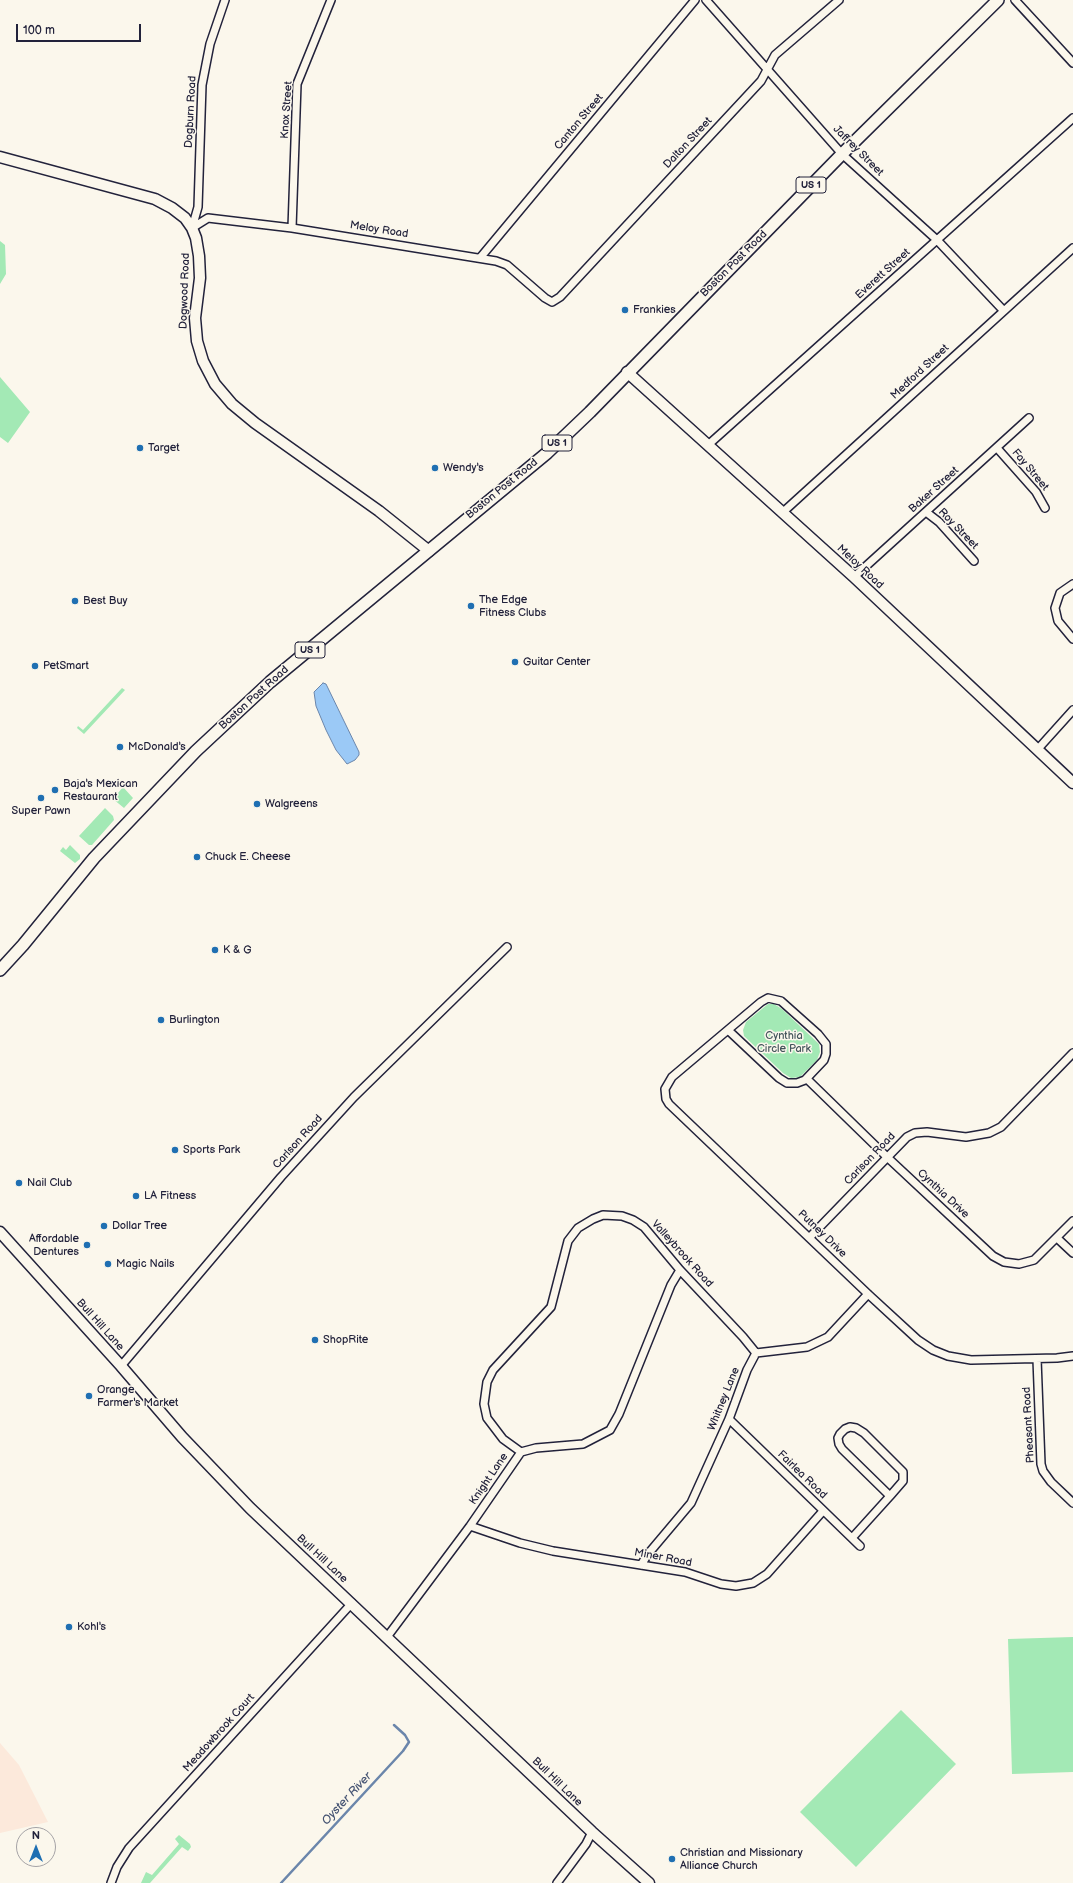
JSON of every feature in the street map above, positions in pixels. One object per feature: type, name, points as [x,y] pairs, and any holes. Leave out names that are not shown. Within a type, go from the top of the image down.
[{"type":"main road","name":"Boston Post Road","points":[[0,970],[80,877],[94,858],[196,751],[270,682],[546,453],[590,412],[627,372],[842,154],[998,0]]},
{"type":"main road","name":"Dogwood Road","points":[[0,157],[155,199],[179,213],[192,228],[200,256],[200,278],[195,318],[197,341],[203,361],[215,384],[232,404],[255,423],[379,511],[429,551]]},
{"type":"main road","name":"Meloy Road","points":[[627,372],[854,578],[1073,784]]},
{"type":"main road","name":"Bull Hill Lane","points":[[0,1232],[121,1366],[182,1437],[250,1508],[592,1832],[649,1883]]},
{"type":"street","name":"Dogburn Road","points":[[192,228],[198,207],[202,85],[210,44],[226,0]]},
{"type":"street","name":"Knox Street","points":[[292,228],[297,84],[331,0]]},
{"type":"street","name":"Canton Street","points":[[480,258],[695,0]]},
{"type":"street","name":"Jaffrey Street","points":[[706,0],[842,154],[937,240],[1003,310]]},
{"type":"street","name":"Dalton Street","points":[[552,302],[560,296],[761,82],[775,55],[839,0]]},
{"type":"street","points":[[1015,0],[1073,63]]},
{"type":"street","name":"Everett Street","points":[[708,445],[1073,118]]},
{"type":"street","name":"Meloy Road","points":[[192,228],[208,218],[292,228],[480,258],[507,265],[545,298],[552,302]]},
{"type":"street","name":"Medford Street","points":[[782,513],[1003,310],[1073,248]]},
{"type":"street","name":"Baker Street","points":[[854,578],[1029,418]]},
{"type":"street","name":"Fay Street","points":[[997,448],[1036,492],[1045,508]]},
{"type":"street","name":"Roy Street","points":[[926,512],[939,522],[974,561]]},
{"type":"street","points":[[1073,584],[1060,593],[1055,608],[1058,620],[1073,639]]},
{"type":"street","points":[[1037,750],[1073,710]]},
{"type":"street","name":"Carlson Road","points":[[121,1366],[280,1177],[354,1097],[507,947]]},
{"type":"street","name":"Putney Drive","points":[[807,1079],[824,1060],[826,1044],[818,1034],[781,1001],[771,998],[765,999],[672,1077],[665,1090],[666,1099],[669,1104],[918,1340],[940,1354],[971,1360],[1037,1359],[1073,1356]]},
{"type":"street","points":[[728,1030],[782,1080],[794,1084],[807,1079]]},
{"type":"street","name":"Carlson Road","points":[[810,1237],[907,1137],[915,1133],[927,1132],[966,1137],[989,1133],[1001,1127],[1073,1053]]},
{"type":"street","name":"Cynthia Drive","points":[[807,1079],[887,1157],[994,1256],[1004,1262],[1011,1264],[1028,1263],[1034,1260],[1073,1221]]},
{"type":"street","name":"Valleybrook Road","points":[[521,1452],[503,1439],[487,1418],[484,1404],[485,1388],[493,1370],[551,1307],[556,1294],[565,1250],[573,1233],[593,1219],[603,1216],[622,1216],[633,1220],[644,1227],[680,1270],[743,1337],[756,1354]]},
{"type":"street","points":[[1057,1238],[1073,1253]]},
{"type":"street","name":"Knight Lane","points":[[387,1637],[470,1526],[521,1452],[536,1448],[583,1444],[610,1430],[619,1414],[671,1285],[680,1270]]},
{"type":"street","points":[[756,1354],[807,1347],[828,1337],[868,1294]]},
{"type":"street","name":"Whitney Lane","points":[[641,1565],[648,1554],[691,1503],[729,1419],[747,1370],[756,1354]]},
{"type":"street","name":"Pheasant Road","points":[[1037,1359],[1041,1464],[1043,1471],[1050,1482],[1073,1503]]},
{"type":"street","name":"Fairlea Road","points":[[729,1419],[860,1546]]},
{"type":"street","points":[[852,1538],[890,1496],[903,1481],[903,1472],[864,1433],[856,1428],[845,1429],[838,1438],[842,1450],[890,1496]]},
{"type":"street","name":"Miner Road","points":[[470,1526],[520,1543],[553,1551],[685,1572],[721,1584],[744,1586],[753,1583],[767,1574],[823,1511]]},
{"type":"street","name":"Meadowbrook Court","points":[[112,1883],[117,1867],[129,1848],[352,1603]]},
{"type":"street","points":[[556,1883],[586,1844],[592,1832]]},
{"type":"shaded area","points":[[0,1743],[19,1765],[48,1822],[26,1827],[16,1827],[16,1829],[0,1833]]},
{"type":"green space","points":[[0,241],[5,245],[6,274],[0,284]]},
{"type":"green space","points":[[0,377],[30,412],[8,443],[0,437]]},
{"type":"green space","points":[[122,688],[125,690],[84,734],[77,728],[78,726],[83,730]]},
{"type":"green space","points":[[123,787],[133,798],[124,808],[113,799]]},
{"type":"green space","points":[[105,808],[113,816],[114,820],[92,845],[89,845],[79,836]]},
{"type":"green space","points":[[70,845],[80,855],[80,859],[75,863],[60,851],[63,847],[66,850]]},
{"type":"green space","name":"Cynthia Circle Park","points":[[768,1004],[774,1004],[782,1009],[819,1044],[820,1052],[817,1060],[800,1077],[791,1078],[783,1073],[744,1036],[743,1030],[746,1022]]},
{"type":"green space","points":[[1073,1637],[1073,1772],[1012,1774],[1008,1639]]},
{"type":"green space","points":[[901,1710],[956,1764],[856,1867],[800,1812]]},
{"type":"green space","points":[[179,1835],[190,1844],[191,1847],[188,1851],[182,1847],[150,1883],[141,1883],[146,1872],[152,1875],[179,1844],[175,1839]]},
{"type":"water","points":[[323,683],[326,684],[359,752],[359,755],[355,760],[347,764],[336,750],[316,706],[314,692]]},
{"type":"waterway","name":"Oyster River","points":[[281,1883],[403,1751],[409,1742],[405,1735],[394,1725]]},
{"type":"place","name":"Frankies","points":[[625,310]]},
{"type":"place","name":"Target","points":[[140,448]]},
{"type":"place","name":"Wendy's","points":[[435,468]]},
{"type":"place","name":"Best Buy","points":[[75,601]]},
{"type":"place","name":"The Edge Fitness Clubs","points":[[471,606]]},
{"type":"place","name":"Guitar Center","points":[[515,662]]},
{"type":"place","name":"PetSmart","points":[[35,666]]},
{"type":"place","name":"McDonald's","points":[[120,747]]},
{"type":"place","name":"Baja's Mexican Restaurant","points":[[55,790]]},
{"type":"place","name":"Super Pawn","points":[[41,798]]},
{"type":"place","name":"Walgreens","points":[[257,804]]},
{"type":"place","name":"Chuck E. Cheese","points":[[197,857]]},
{"type":"place","name":"K & G","points":[[215,950]]},
{"type":"place","name":"Burlington","points":[[161,1020]]},
{"type":"place","name":"Sports Park","points":[[175,1150]]},
{"type":"place","name":"Nail Club","points":[[19,1183]]},
{"type":"place","name":"LA Fitness","points":[[136,1196]]},
{"type":"place","name":"Dollar Tree","points":[[104,1226]]},
{"type":"place","name":"Affordable Dentures","points":[[87,1245]]},
{"type":"place","name":"Magic Nails","points":[[108,1264]]},
{"type":"place","name":"ShopRite","points":[[315,1340]]},
{"type":"place","name":"Orange Farmer's Market","points":[[89,1396]]},
{"type":"place","name":"Kohl's","points":[[69,1627]]},
{"type":"place","name":"Christian and Missionary Alliance Church","points":[[672,1859]]}]
